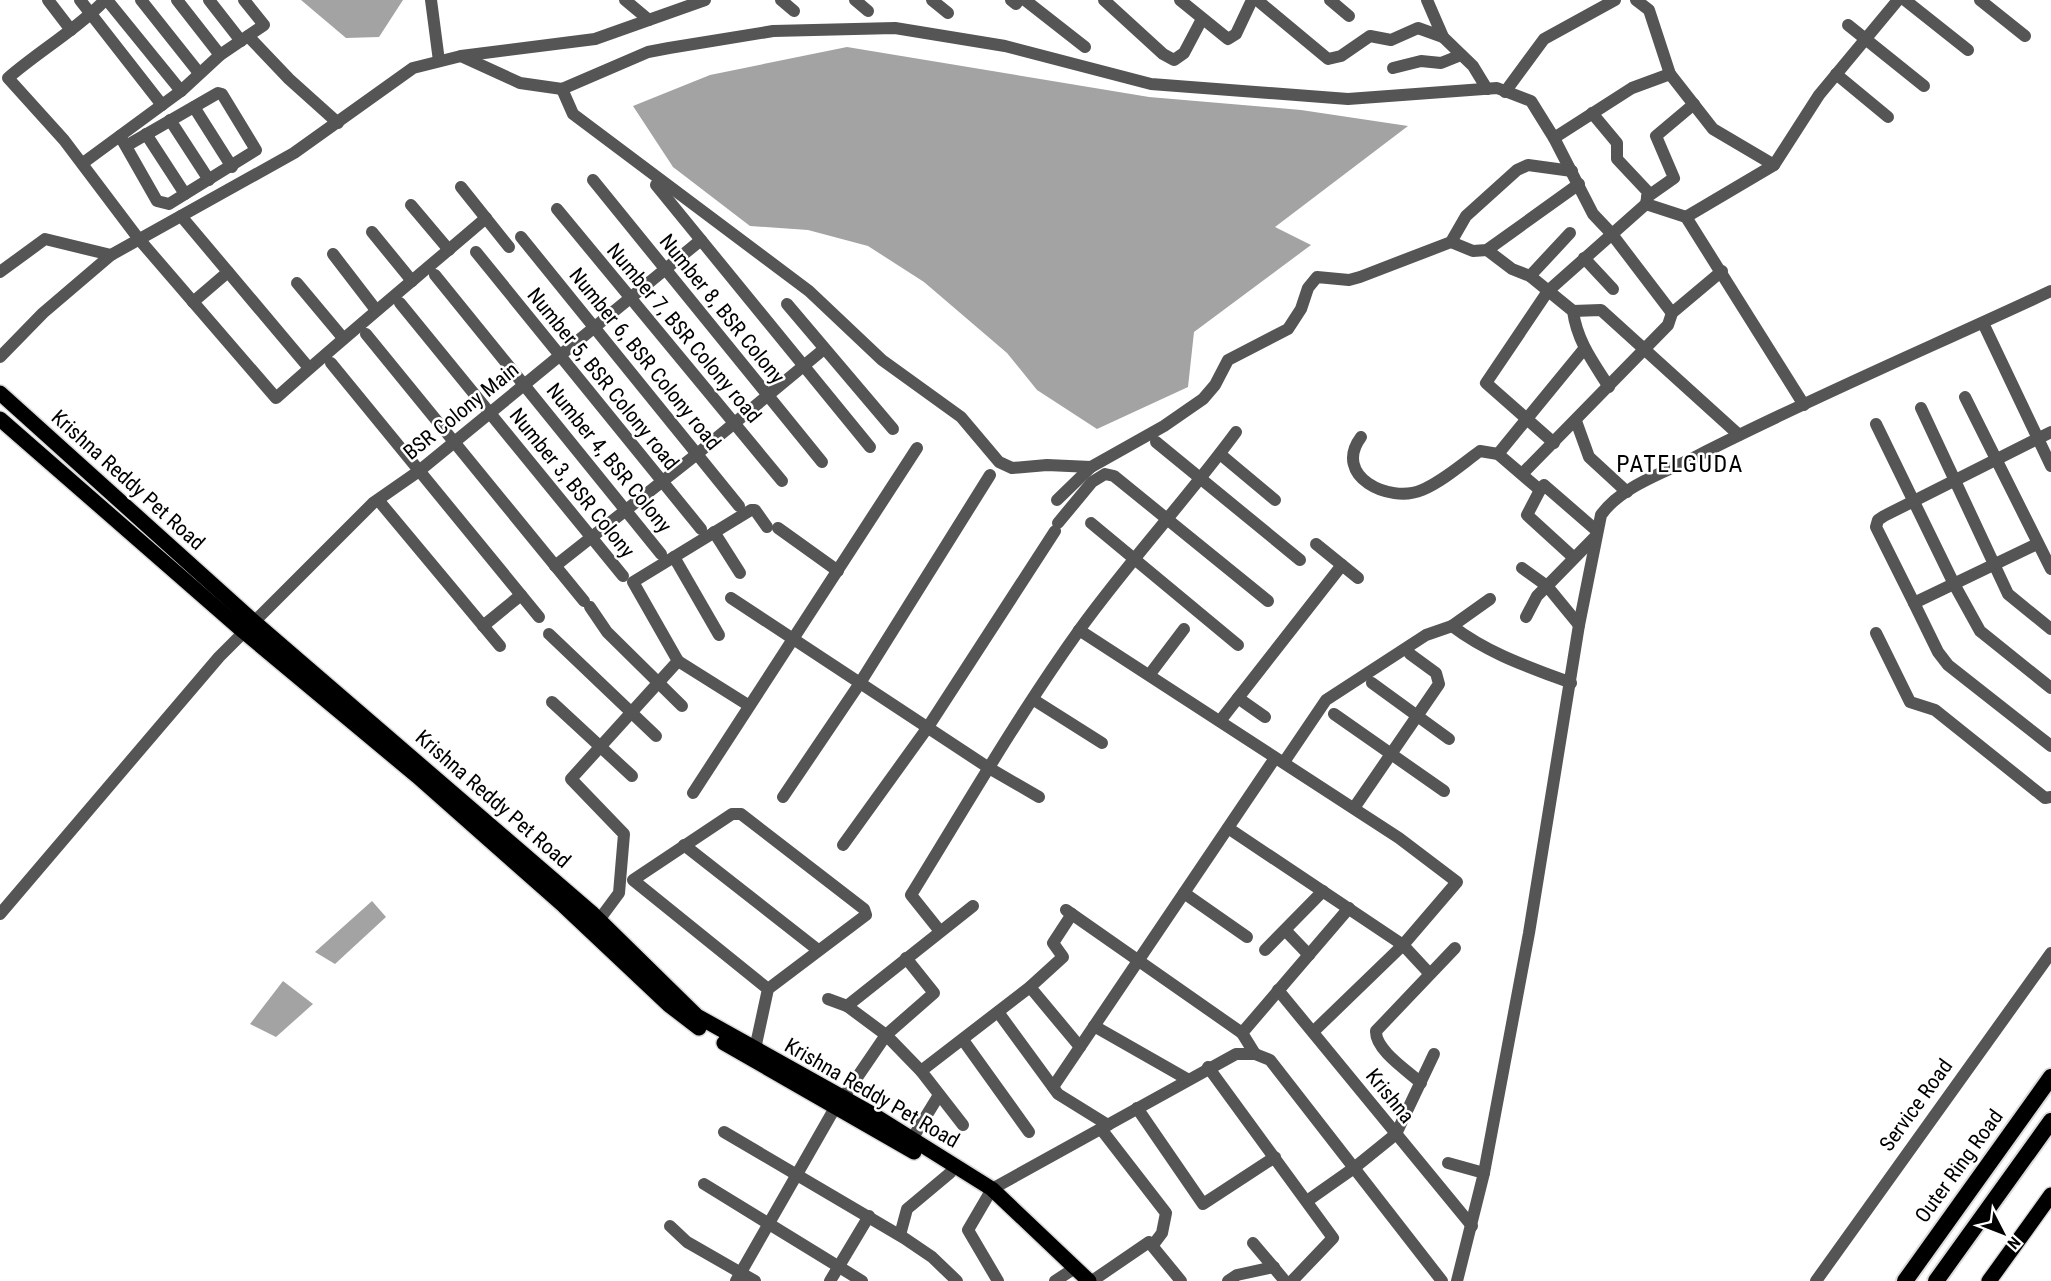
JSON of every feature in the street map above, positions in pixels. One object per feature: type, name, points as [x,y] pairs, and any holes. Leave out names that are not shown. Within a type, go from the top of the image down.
[{"type":"highway","name":"Outer Ring Road","points":[[1905,1281],[2051,1077]]},
{"type":"highway","points":[[1936,1281],[2051,1121]]},
{"type":"main road","name":"Krishna Reddy Pet Road","points":[[0,393],[248,626],[564,906],[689,1022],[912,1139],[992,1189],[1074,1268],[1091,1281]]},
{"type":"main road","name":"Krishna Reddy Pet Road","points":[[0,419],[599,920],[696,1016],[755,1048],[964,1182],[992,1189]]},
{"type":"main road","points":[[1989,1281],[2051,1195]]},
{"type":"street","points":[[48,0],[71,30]]},
{"type":"street","points":[[80,0],[162,105]]},
{"type":"street","points":[[181,91],[106,0],[91,15],[38,52],[8,78],[83,163],[138,238],[276,398],[343,338],[486,218]]},
{"type":"street","points":[[141,0],[199,73]]},
{"type":"street","points":[[177,0],[220,55]]},
{"type":"street","points":[[209,0],[245,38],[338,123]]},
{"type":"street","points":[[123,141],[220,55],[264,25],[244,0]]},
{"type":"street","points":[[431,0],[440,61]]},
{"type":"street","points":[[625,0],[649,20]]},
{"type":"street","points":[[781,0],[794,11]]},
{"type":"street","points":[[855,0],[868,11]]},
{"type":"street","points":[[932,0],[948,13]]},
{"type":"street","points":[[1011,0],[1016,4],[1019,0]]},
{"type":"street","points":[[1025,0],[1085,47]]},
{"type":"street","points":[[1104,0],[1163,54],[1174,60],[1184,53],[1202,19]]},
{"type":"street","points":[[1180,0],[1223,37],[1232,38],[1252,0]]},
{"type":"street","points":[[1257,0],[1328,58],[1341,56],[1370,36],[1391,40],[1418,28],[1443,37]]},
{"type":"street","points":[[1330,0],[1349,16]]},
{"type":"street","points":[[1427,0],[1443,37],[1481,77],[1487,89]]},
{"type":"street","points":[[1588,0],[1590,13]]},
{"type":"street","points":[[1505,92],[1544,39],[1615,0]]},
{"type":"street","points":[[1636,0],[1649,10],[1670,74],[1713,129],[1774,165]]},
{"type":"street","points":[[1686,218],[1774,165],[1815,101],[1898,0]]},
{"type":"street","points":[[1905,0],[1968,50]]},
{"type":"street","points":[[1980,0],[2025,36]]},
{"type":"street","points":[[0,357],[43,313],[111,255],[294,153],[413,68],[460,56],[596,39],[701,1]]},
{"type":"street","points":[[1848,25],[1866,37],[1924,86]]},
{"type":"street","points":[[460,56],[520,83],[562,89],[648,52],[669,48],[773,31],[895,28],[1005,46],[1151,84],[1348,99],[1487,89],[1505,92],[1531,101],[1554,138],[1593,214],[1611,233],[1672,313]]},
{"type":"street","points":[[1393,68],[1421,61],[1441,63],[1461,55]]},
{"type":"street","points":[[1554,138],[1632,88],[1670,74]]},
{"type":"street","points":[[1836,74],[1888,117]]},
{"type":"street","points":[[562,89],[573,114],[809,291],[882,360],[961,417],[999,462],[1012,468],[1047,465],[1091,467]]},
{"type":"street","points":[[83,163],[123,141],[146,134],[214,94],[222,94],[256,150],[253,154],[169,204],[162,205],[157,201],[123,141]]},
{"type":"street","points":[[1554,443],[1524,419],[1486,383],[1548,291],[1674,178],[1656,136],[1694,104]]},
{"type":"street","points":[[194,106],[232,167]]},
{"type":"street","points":[[1592,113],[1617,143],[1617,159],[1648,192],[1647,200]]},
{"type":"street","points":[[170,120],[208,180]]},
{"type":"street","points":[[146,134],[185,194]]},
{"type":"street","points":[[1057,501],[1091,467],[1164,426],[1203,399],[1215,385],[1228,360],[1288,329],[1301,309],[1308,288],[1317,277],[1349,280],[1451,242],[1466,216],[1518,170],[1528,165],[1572,171]]},
{"type":"street","name":"Number 8, BSR Colony","points":[[592,180],[822,462]]},
{"type":"street","points":[[1451,242],[1473,251],[1487,250],[1579,184]]},
{"type":"street","points":[[656,186],[870,447]]},
{"type":"street","points":[[461,187],[509,247]]},
{"type":"street","points":[[1647,200],[1686,218],[1722,271],[1804,405]]},
{"type":"street","points":[[411,205],[449,250]]},
{"type":"street","name":"Number 7, BSR Colony road","points":[[557,209],[782,481]]},
{"type":"street","points":[[181,216],[309,368]]},
{"type":"street","points":[[372,232],[412,281]]},
{"type":"street","points":[[1530,276],[1570,233]]},
{"type":"street","name":"Number 6, BSR Colony road","points":[[522,237],[739,506]]},
{"type":"street","points":[[0,272],[45,239],[111,255]]},
{"type":"street","name":"BSR Colony Main","points":[[0,914],[248,626],[379,501],[419,471],[701,240]]},
{"type":"street","points":[[1487,250],[1512,269],[1530,276],[1572,311],[1584,349],[1609,387]]},
{"type":"street","name":"Number 5, BSR Colony road","points":[[476,252],[662,483],[707,531],[740,573]]},
{"type":"street","points":[[333,254],[376,310]]},
{"type":"street","points":[[1584,258],[1613,289]]},
{"type":"street","points":[[1523,473],[1576,422],[1668,325],[1672,313],[1722,271]]},
{"type":"street","points":[[193,302],[228,272]]},
{"type":"street","name":"Number 4, BSR Colony","points":[[435,275],[661,554]]},
{"type":"street","points":[[297,283],[343,338]]},
{"type":"street","points":[[1457,1281],[1464,1261],[1484,1173],[1529,933],[1580,625],[1601,515],[1608,505],[1627,492],[1739,435],[2051,291]]},
{"type":"street","name":"Number 3, BSR Colony","points":[[400,303],[623,576]]},
{"type":"street","points":[[787,304],[893,429]]},
{"type":"street","points":[[1572,311],[1601,310],[1643,351],[1739,435]]},
{"type":"street","points":[[1983,323],[2051,466]]},
{"type":"street","points":[[366,334],[587,604],[607,632],[682,706]]},
{"type":"street","points":[[555,566],[662,483],[824,349]]},
{"type":"street","points":[[1498,454],[1524,419],[1584,349]]},
{"type":"street","points":[[331,363],[538,616]]},
{"type":"street","points":[[1965,397],[2051,569]]},
{"type":"street","points":[[1921,408],[2008,594],[2051,629]]},
{"type":"street","points":[[1576,422],[1589,457],[1627,492]]},
{"type":"street","points":[[1876,424],[1954,584],[1980,631],[2051,688]]},
{"type":"street","points":[[939,930],[911,895],[989,768],[1079,630],[1133,558],[1201,478],[1236,432]]},
{"type":"street","points":[[2051,432],[1913,500],[1878,520],[1876,527],[1938,652],[1948,665],[2051,746]]},
{"type":"street","points":[[1361,437],[1353,447],[1353,465],[1360,477],[1377,489],[1399,494],[1421,491],[1480,451],[1498,454],[1523,473],[1540,490]]},
{"type":"street","points":[[1156,442],[1300,560]]},
{"type":"street","points":[[693,793],[917,448]]},
{"type":"street","points":[[1220,454],[1275,500]]},
{"type":"street","points":[[843,846],[928,727],[1057,527],[1092,482],[1105,474],[1114,476],[1268,601]]},
{"type":"street","points":[[783,797],[860,683],[990,475]]},
{"type":"street","points":[[1573,557],[1527,515],[1544,485],[1597,533]]},
{"type":"street","points":[[379,501],[500,646]]},
{"type":"street","points":[[748,705],[678,661],[633,585],[634,580],[674,557],[707,531],[751,510],[755,510],[772,527],[838,571]]},
{"type":"street","points":[[1090,523],[1238,645]]},
{"type":"street","points":[[1526,617],[1537,596],[1597,533]]},
{"type":"street","points":[[1316,544],[1358,578]]},
{"type":"street","points":[[1914,603],[2037,544]]},
{"type":"street","points":[[674,557],[719,635]]},
{"type":"street","points":[[1220,721],[1342,565]]},
{"type":"street","points":[[1522,568],[1546,586],[1580,625]]},
{"type":"street","points":[[483,626],[521,595]]},
{"type":"street","points":[[731,598],[989,768],[1039,797]]},
{"type":"street","points":[[1053,1087],[1228,828],[1326,700],[1426,635],[1452,626],[1490,599]]},
{"type":"street","points":[[1452,626],[1476,645],[1498,656],[1571,683]]},
{"type":"street","points":[[1150,674],[1184,629]]},
{"type":"street","points":[[1079,630],[1353,808],[1457,882],[1403,945],[1312,1032]]},
{"type":"street","points":[[1876,633],[1910,702],[1935,710],[2045,798],[2051,797]]},
{"type":"street","points":[[549,634],[656,736]]},
{"type":"street","points":[[1353,808],[1439,684],[1439,678],[1410,654]]},
{"type":"street","points":[[599,920],[619,893],[624,834],[571,779],[678,661]]},
{"type":"street","points":[[1372,683],[1449,739]]},
{"type":"street","points":[[1238,698],[1265,717]]},
{"type":"street","points":[[1034,700],[1102,743]]},
{"type":"street","points":[[552,702],[632,776]]},
{"type":"street","points":[[1334,714],[1444,791]]},
{"type":"street","points":[[755,1048],[768,989],[818,950],[863,920],[866,915],[864,909],[741,814],[732,814],[635,876],[633,880],[635,884],[768,989]]},
{"type":"street","points":[[1228,828],[1403,945],[1429,973]]},
{"type":"street","points":[[684,845],[818,950]]},
{"type":"street","points":[[1265,950],[1323,891]]},
{"type":"street","points":[[1184,893],[1247,937]]},
{"type":"street","points":[[847,1006],[939,930],[973,906]]},
{"type":"street","points":[[1242,1033],[1349,908]]},
{"type":"street","points":[[921,1071],[1030,987],[1063,957],[1053,943],[1069,912],[1242,1033],[1255,1054]]},
{"type":"street","points":[[1286,931],[1309,955]]},
{"type":"street","points":[[1421,1083],[1381,1046],[1376,1037],[1376,1031],[1455,948]]},
{"type":"street","name":"Service Road","points":[[1816,1281],[2051,953]]},
{"type":"street","points":[[738,1277],[840,1102],[886,1035],[934,993],[906,958]]},
{"type":"street","points":[[1030,987],[1080,1047]]},
{"type":"street","name":"Krishna","points":[[1278,990],[1472,1227]]},
{"type":"street","points":[[828,999],[847,1006],[886,1035],[921,1071],[963,1125]]},
{"type":"street","points":[[998,1012],[1058,1094],[1105,1127],[1166,1213],[1162,1233],[1153,1245]]},
{"type":"street","points":[[1094,1026],[1187,1079]]},
{"type":"street","points":[[963,1040],[1029,1132]]},
{"type":"street","points":[[998,1281],[968,1230],[992,1189],[1208,1067],[1236,1054],[1255,1054],[1270,1060],[1441,1278],[1464,1261]]},
{"type":"street","points":[[1307,1201],[1354,1168],[1396,1134],[1434,1054]]},
{"type":"street","points":[[1208,1067],[1333,1238],[1292,1281]]},
{"type":"street","points":[[912,1139],[939,1095]]},
{"type":"street","points":[[1137,1108],[1203,1204],[1275,1157]]},
{"type":"street","points":[[724,1132],[900,1235],[932,1257],[957,1281]]},
{"type":"street","points":[[1448,1163],[1484,1173]]},
{"type":"street","points":[[900,1235],[903,1216],[907,1209],[950,1173]]},
{"type":"street","points":[[704,1184],[862,1281]]},
{"type":"street","points":[[830,1281],[869,1216]]},
{"type":"street","points":[[670,1226],[687,1242],[738,1277],[755,1281]]},
{"type":"street","points":[[1091,1281],[1149,1242],[1181,1281]]},
{"type":"street","points":[[1253,1243],[1285,1281]]},
{"type":"street","points":[[1228,1281],[1237,1275],[1274,1267]]},
{"type":"street","points":[[1055,1281],[1074,1268]]},
{"type":"shaded area","points":[[301,0],[403,0],[379,37],[346,38]]},
{"type":"shaded area","points":[[847,47],[1149,97],[1301,110],[1408,126],[1275,227],[1311,245],[1194,332],[1188,387],[1097,429],[1037,390],[1007,353],[924,282],[868,246],[808,230],[750,226],[673,167],[633,106],[710,75]]},
{"type":"shaded area","points":[[372,901],[386,917],[335,964],[315,952]]},
{"type":"shaded area","points":[[283,981],[313,1004],[276,1037],[250,1024]]},
{"type":"district","name":"PATELGUDA","points":[[1680,464]]}]
